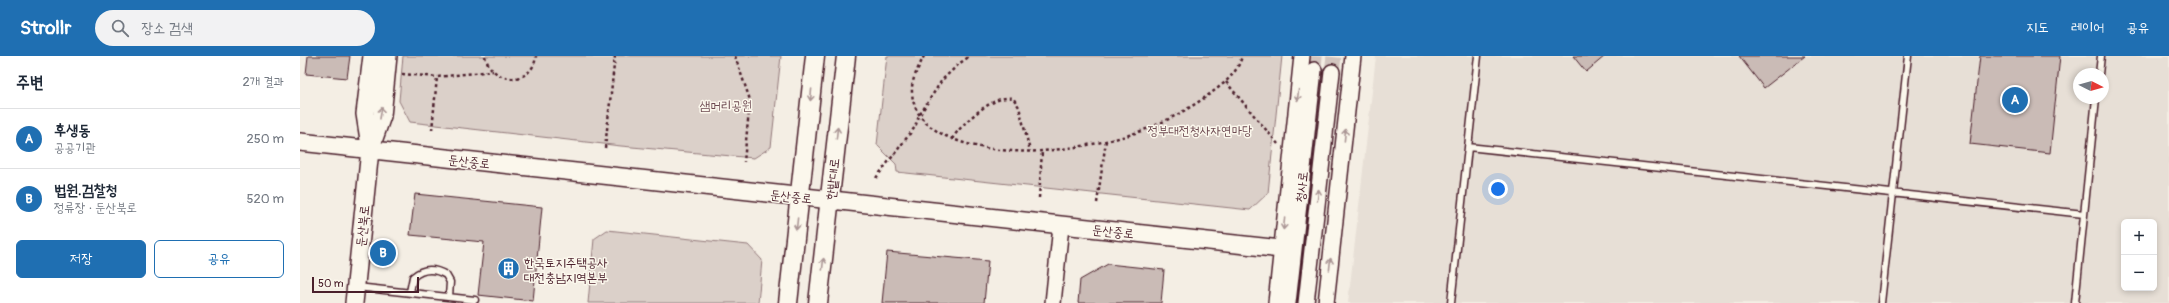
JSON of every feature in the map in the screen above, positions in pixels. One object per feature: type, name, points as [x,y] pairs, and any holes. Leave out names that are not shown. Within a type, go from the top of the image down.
[{"type":"main road","name":"둔산북로","points":[[370,150],[365,114],[372,56]]},
{"type":"main road","name":"둔산북로","points":[[355,295],[370,150],[382,116],[388,56]]},
{"type":"main road","points":[[788,303],[815,56]]},
{"type":"main road","name":"한밭대로","points":[[818,303],[846,56]]},
{"type":"main road","name":"둔산중로","points":[[300,142],[1281,249]]},
{"type":"street","points":[[1276,303],[1302,56]]},
{"type":"street","points":[[1326,303],[1353,56]]},
{"type":"street","name":"청사로","points":[[1288,303],[1314,70]]},
{"type":"street","name":"청사로","points":[[1306,303],[1332,72]]},
{"type":"street","points":[[1053,303],[1062,226]]},
{"type":"lane","points":[[1451,303],[1478,56]]},
{"type":"lane","points":[[1882,303],[1908,56]]},
{"type":"lane","points":[[2100,68],[2101,56]]},
{"type":"lane","points":[[2075,303],[2095,104]]},
{"type":"lane","points":[[1468,147],[1893,195],[2084,214]]},
{"type":"lane","points":[[410,292],[412,277],[420,271],[430,269],[446,274],[450,282],[449,297]]},
{"type":"lane","points":[[355,295],[410,292],[476,300]]},
{"type":"path","points":[[485,56],[492,71],[500,76],[509,78],[526,74],[532,67],[536,56]]},
{"type":"path","points":[[605,148],[614,56]]},
{"type":"path","points":[[735,56],[750,100],[744,162]]},
{"type":"path","points":[[924,56],[912,86],[914,102],[919,116],[925,123],[952,139],[1003,150],[1030,151],[1042,151],[1106,141],[1160,125],[1183,113],[1226,82],[1240,65],[1242,56]]},
{"type":"path","points":[[876,178],[915,127],[919,116],[942,80],[970,56]]},
{"type":"path","points":[[398,73],[437,77],[492,71]]},
{"type":"path","points":[[432,130],[437,77]]},
{"type":"path","points":[[1226,82],[1278,144]]},
{"type":"path","points":[[952,139],[957,131],[980,111],[998,100],[1007,97],[1013,98],[1019,107],[1030,151]]},
{"type":"path","points":[[1097,204],[1106,141]]},
{"type":"path","points":[[1039,198],[1042,151]]},
{"type":"shaded area","points":[[1376,56],[2169,56],[2169,303],[1348,303]]},
{"type":"green space","name":"샘머리공원","points":[[403,56],[781,56],[771,147],[754,158],[621,146],[410,122],[399,101]]},
{"type":"green space","name":"정부대전청사자연마당","points":[[887,56],[1282,56],[1268,193],[1250,210],[897,172],[896,164],[877,145]]},
{"type":"green space","points":[[607,230],[748,245],[762,260],[758,303],[588,303],[594,239]]},
{"type":"building","points":[[308,56],[350,56],[347,78],[306,74]]},
{"type":"building","points":[[1573,56],[1605,56],[1586,72]]},
{"type":"building","points":[[1739,56],[1805,56],[1764,88]]},
{"type":"building","points":[[1980,56],[2060,56],[2050,153],[1970,144]]},
{"type":"building","name":"한국토지주택공사 대전충남지역본부","points":[[415,194],[542,207],[533,301],[478,295],[484,242],[410,235]]},
{"type":"building","points":[[887,252],[988,261],[984,303],[882,303]]},
{"type":"building","points":[[1108,264],[1164,270],[1161,303],[1078,303],[1080,280]]},
{"type":"tunnel","points":[[1314,70],[1315,56]]},
{"type":"tunnel","points":[[1332,72],[1334,56]]},
{"type":"place","name":"후생동","points":[[2015,100]]},
{"type":"place","name":"법원.검찰청","points":[[383,253]]},
{"type":"place","name":"한국토지주택공사 대전충남지역본부","points":[[508,269]]}]
